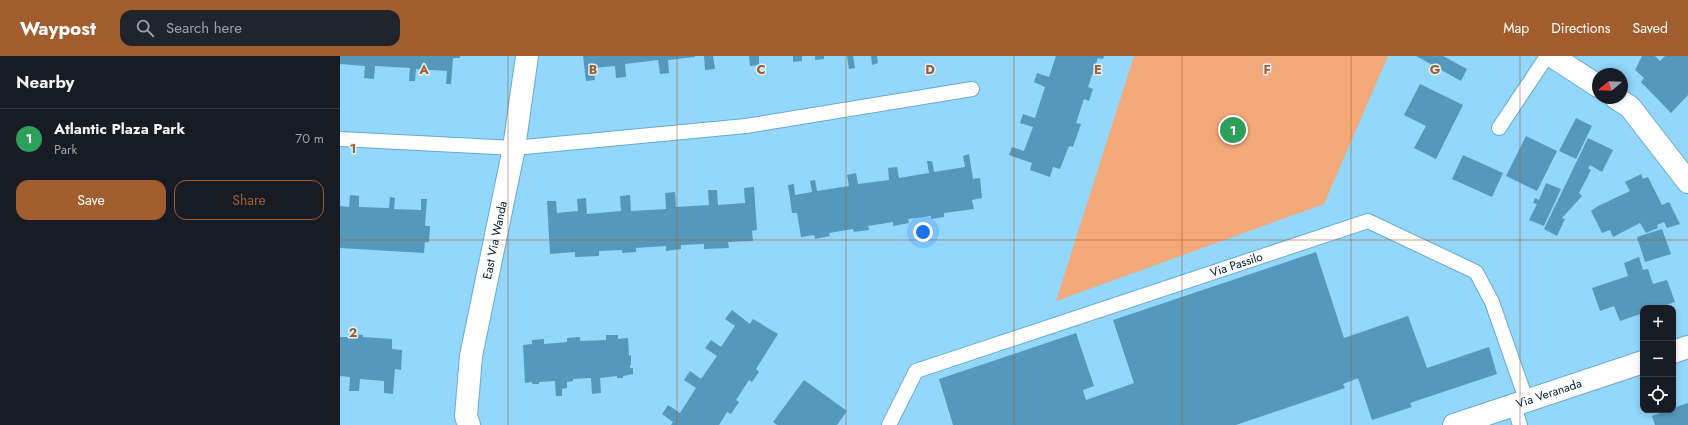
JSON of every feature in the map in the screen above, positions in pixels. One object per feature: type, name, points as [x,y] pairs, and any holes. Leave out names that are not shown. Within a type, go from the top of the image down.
[{"type":"street","name":"East Via Wanda","points":[[469,425],[466,416],[471,356],[514,148],[527,56]]},
{"type":"street","points":[[1552,56],[1592,82]]},
{"type":"street","points":[[1625,104],[1630,107],[1688,182]]},
{"type":"street","points":[[1676,351],[1688,347]]},
{"type":"street","name":"Via Veranada","points":[[1454,425],[1520,411],[1640,363]]},
{"type":"lane","points":[[1499,128],[1547,56]]},
{"type":"lane","points":[[340,139],[514,148],[746,126],[972,89]]},
{"type":"lane","name":"Via Passilo","points":[[889,425],[916,371],[1368,221],[1476,272],[1492,302],[1520,411]]},
{"type":"shaded area","points":[[1134,56],[1388,56],[1324,204],[1056,301]]},
{"type":"building","points":[[340,56],[460,56],[460,58],[453,58],[451,84],[446,84],[447,71],[416,69],[415,81],[409,81],[410,68],[375,66],[374,79],[364,78],[365,66],[340,64]]},
{"type":"building","points":[[583,56],[695,57],[668,60],[669,73],[660,74],[658,60],[625,64],[626,77],[616,78],[615,66],[594,68],[595,80],[586,81]]},
{"type":"building","points":[[704,56],[713,56],[715,69],[705,70]]},
{"type":"building","points":[[749,56],[759,56],[759,65],[750,66]]},
{"type":"building","points":[[793,56],[802,56],[802,61],[793,62]]},
{"type":"building","points":[[815,56],[824,56],[824,59],[815,60]]},
{"type":"building","points":[[847,56],[853,56],[855,68],[849,69]]},
{"type":"building","points":[[871,56],[877,56],[878,63],[872,65]]},
{"type":"building","points":[[1056,56],[1104,56],[1103,59],[1098,58],[1088,87],[1093,89],[1089,101],[1084,99],[1076,123],[1081,124],[1073,147],[1069,146],[1060,169],[1053,167],[1050,177],[1030,170],[1032,163],[1009,155],[1012,147],[1024,151],[1033,127],[1020,123],[1023,114],[1035,118],[1045,87],[1034,82],[1037,73],[1049,77]]},
{"type":"building","points":[[1416,56],[1443,56],[1467,69],[1461,81]]},
{"type":"building","points":[[1642,56],[1655,56],[1660,61],[1665,56],[1688,56],[1688,95],[1671,113],[1641,82],[1644,78],[1635,70]]},
{"type":"building","points":[[1420,84],[1463,105],[1436,159],[1414,148],[1426,126],[1404,115]]},
{"type":"building","points":[[1576,118],[1592,126],[1576,159],[1559,151]]},
{"type":"building","points":[[1526,136],[1557,151],[1537,191],[1506,176]]},
{"type":"building","points":[[1588,138],[1613,150],[1602,172],[1590,165],[1588,168],[1591,170],[1579,193],[1582,196],[1562,218],[1565,219],[1557,236],[1544,229]]},
{"type":"building","points":[[969,154],[973,179],[980,178],[982,198],[972,200],[974,209],[944,213],[944,217],[931,219],[931,216],[908,219],[909,223],[893,226],[893,222],[868,226],[869,230],[854,232],[853,229],[829,233],[830,236],[815,239],[814,235],[801,237],[797,213],[792,213],[788,185],[794,184],[795,195],[812,192],[810,181],[815,180],[817,191],[849,186],[847,175],[856,173],[858,184],[889,180],[888,168],[897,167],[899,178],[929,173],[927,161],[932,161],[934,172],[965,167],[963,156]]},
{"type":"building","points":[[1463,155],[1503,173],[1492,197],[1452,179]]},
{"type":"building","points":[[1641,174],[1643,179],[1648,177],[1662,205],[1669,202],[1680,224],[1667,228],[1664,222],[1657,225],[1658,228],[1646,233],[1640,223],[1613,237],[1610,230],[1602,233],[1591,211],[1598,206],[1630,191],[1625,182]]},
{"type":"building","points":[[1546,183],[1561,189],[1544,226],[1529,220],[1537,204],[1533,203],[1535,198],[1539,200]]},
{"type":"building","points":[[754,187],[757,230],[752,231],[753,241],[728,242],[729,248],[704,249],[704,244],[681,245],[681,249],[666,251],[666,246],[636,248],[636,252],[622,253],[622,250],[599,251],[599,256],[575,257],[575,252],[550,254],[547,201],[556,201],[557,213],[578,211],[577,199],[586,198],[587,214],[621,211],[620,196],[630,195],[631,211],[666,209],[665,193],[675,192],[676,207],[709,205],[708,190],[717,190],[718,205],[745,203],[744,188]]},
{"type":"building","points":[[350,195],[359,196],[359,207],[389,208],[390,197],[395,198],[394,209],[421,210],[421,199],[427,199],[425,226],[430,226],[429,242],[425,242],[424,253],[340,248],[340,206],[349,207]]},
{"type":"building","points":[[1662,229],[1671,254],[1645,262],[1637,237]]},
{"type":"building","points":[[1316,252],[1344,338],[1408,316],[1427,368],[1489,347],[1497,374],[1410,403],[1412,407],[1372,420],[1358,378],[1343,384],[1345,388],[1236,425],[953,425],[939,379],[1076,333],[1094,386],[1083,390],[1086,400],[1134,383],[1113,320]]},
{"type":"building","points":[[1639,257],[1643,270],[1648,269],[1653,284],[1667,280],[1675,302],[1666,305],[1640,305],[1640,314],[1620,321],[1614,306],[1600,311],[1592,288],[1628,276],[1624,263]]},
{"type":"building","points":[[732,310],[750,324],[753,319],[778,334],[756,369],[759,372],[752,382],[749,380],[736,400],[739,402],[731,414],[727,412],[719,425],[671,425],[673,422],[662,414],[668,405],[680,413],[696,388],[684,380],[690,371],[701,379],[717,356],[705,348],[711,340],[721,347],[735,326],[725,319]]},
{"type":"building","points":[[350,334],[363,335],[363,337],[392,339],[392,349],[402,350],[401,370],[395,369],[393,394],[384,393],[384,381],[360,379],[359,391],[349,391],[350,377],[340,376],[340,337],[350,337]]},
{"type":"building","points":[[606,335],[618,335],[618,339],[628,338],[629,356],[631,355],[630,368],[633,368],[633,374],[623,376],[623,378],[617,378],[617,376],[600,378],[601,393],[592,394],[591,378],[573,379],[573,381],[567,382],[567,388],[562,389],[562,396],[556,396],[555,381],[539,382],[539,384],[532,384],[532,382],[525,383],[523,345],[532,344],[532,340],[544,339],[544,344],[567,342],[567,338],[580,337],[580,341],[606,340]]},
{"type":"building","points":[[804,380],[847,411],[837,425],[777,425],[773,422]]},
{"type":"building","points":[[1688,403],[1688,425],[1655,425],[1652,416],[1660,413],[1676,413],[1676,407]]},
{"type":"place","name":"Atlantic Plaza Park","points":[[1233,130]]}]
